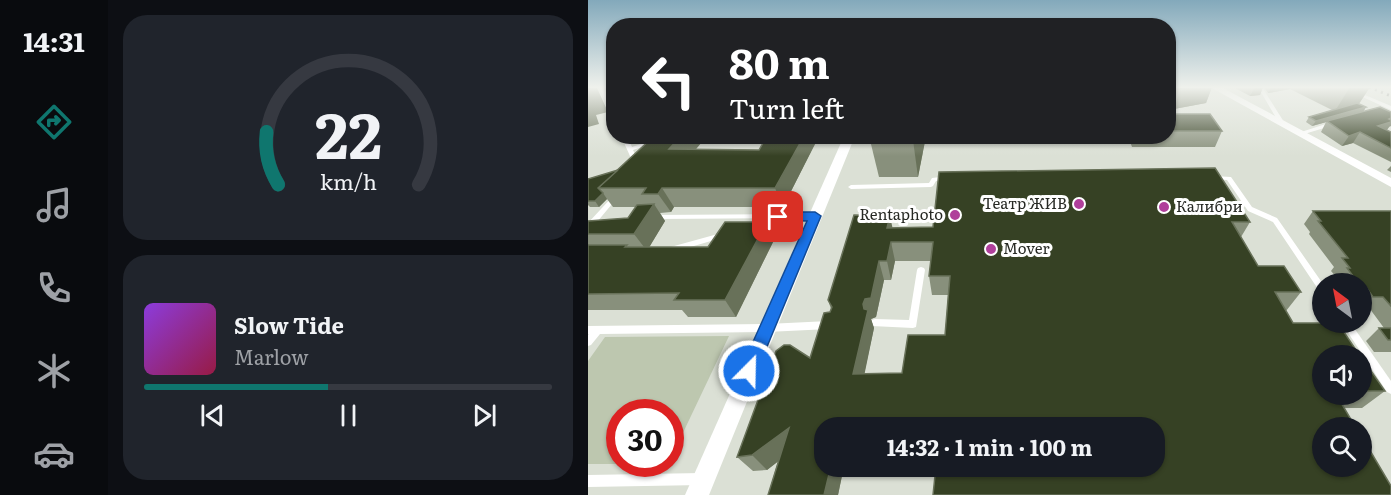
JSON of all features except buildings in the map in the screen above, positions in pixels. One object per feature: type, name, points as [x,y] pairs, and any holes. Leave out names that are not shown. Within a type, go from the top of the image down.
[{"type":"street","points":[[1257,110],[1391,183]]},
{"type":"street","points":[[700,487],[846,144]]},
{"type":"lane","points":[[1273,110],[1281,123]]},
{"type":"lane","points":[[1300,133],[1335,124]]},
{"type":"lane","points":[[628,144],[640,171]]},
{"type":"lane","points":[[630,149],[646,144]]},
{"type":"lane","points":[[1206,178],[1229,177],[1250,209],[1275,220],[1312,274]]},
{"type":"lane","points":[[851,187],[931,185],[934,179],[952,178]]},
{"type":"lane","points":[[588,226],[618,195]]},
{"type":"lane","points":[[646,217],[815,216]]},
{"type":"lane","points":[[660,253],[719,234],[731,234]]},
{"type":"lane","points":[[754,234],[807,234]]},
{"type":"lane","points":[[875,323],[913,324],[921,270]]},
{"type":"lane","points":[[588,342],[593,330],[834,325]]},
{"type":"lane","points":[[1353,333],[1391,389]]},
{"type":"lane","points":[[588,481],[700,487]]},
{"type":"green space","points":[[729,336],[684,431],[684,399],[606,399],[606,464],[588,464],[588,361],[605,337]]},
{"type":"place","name":"Театр ЖИВ","points":[[1079,204]]},
{"type":"place","name":"Калибри","points":[[1164,207]]},
{"type":"place","name":"Rentaphoto","points":[[955,215]]},
{"type":"place","name":"Mover","points":[[991,249]]},
{"type":"route","points":[[749,371],[815,216],[778,217]]}]
